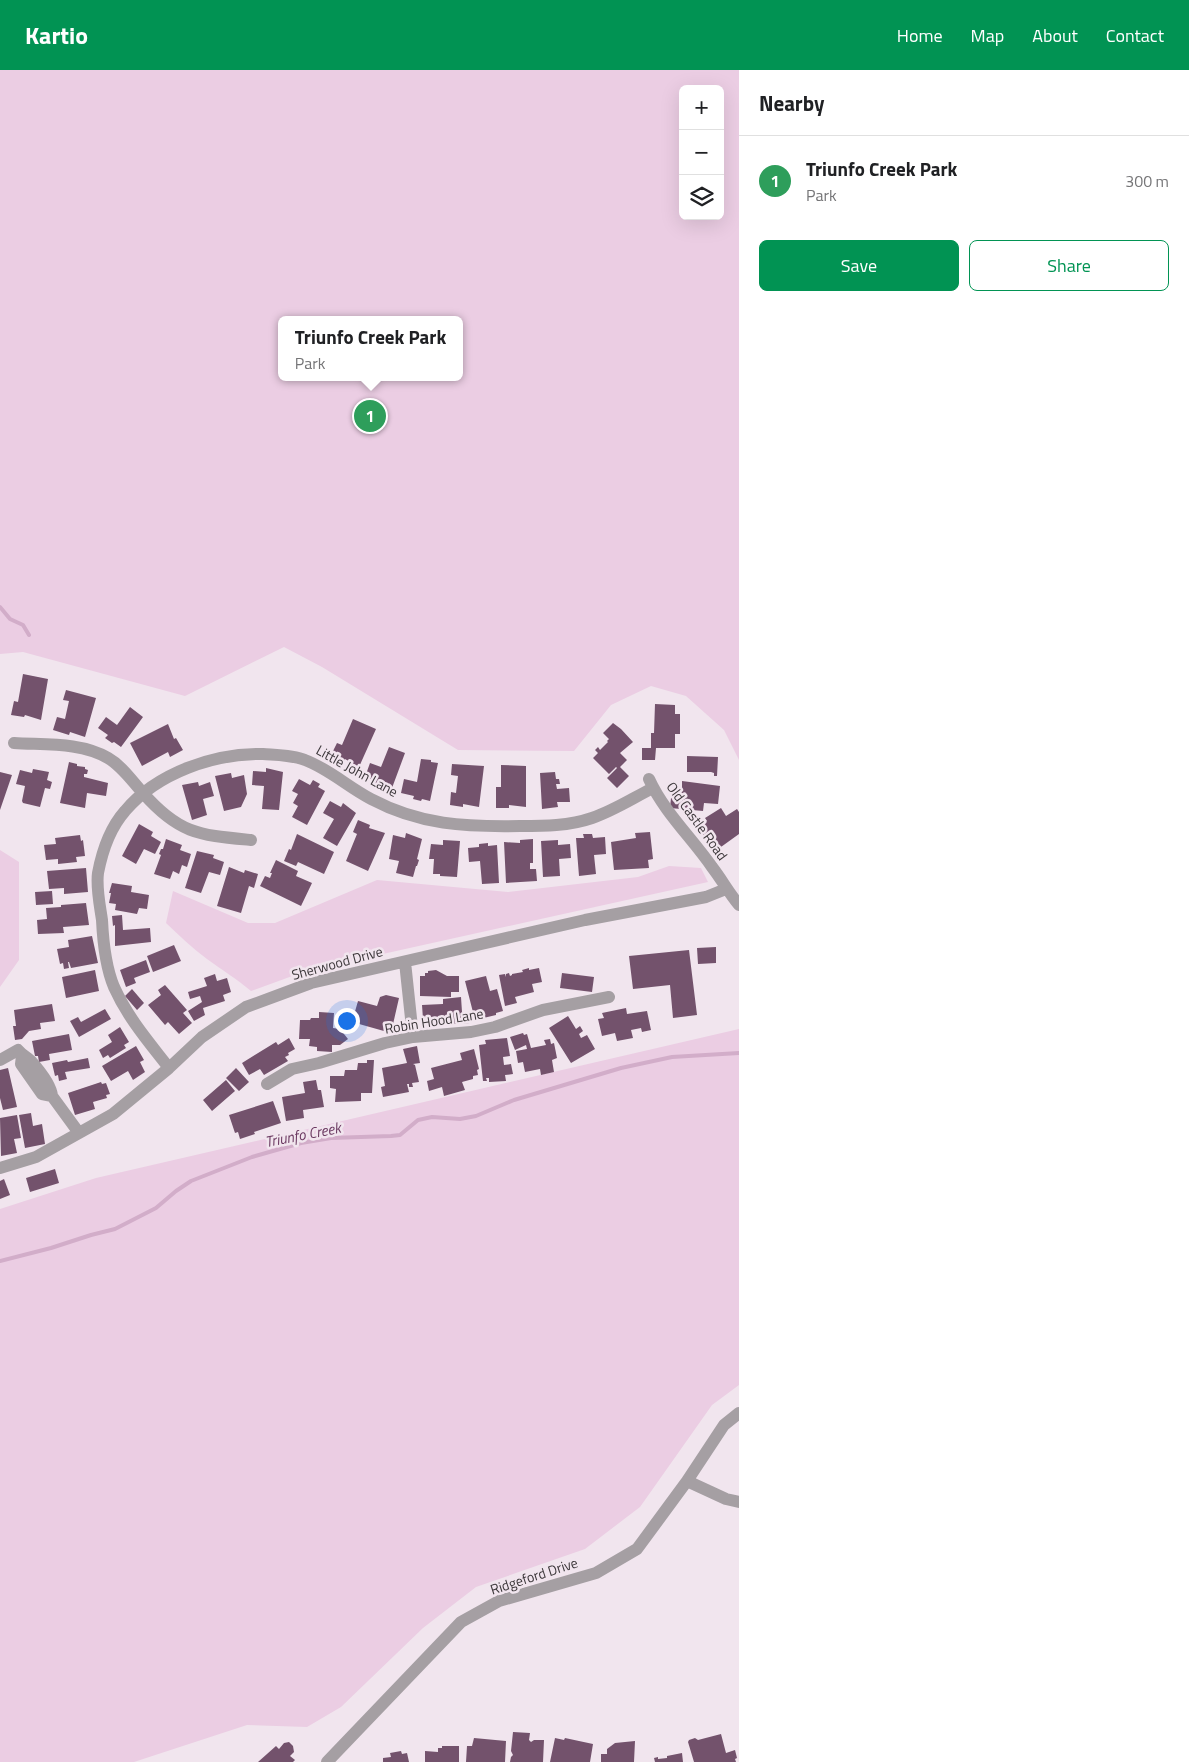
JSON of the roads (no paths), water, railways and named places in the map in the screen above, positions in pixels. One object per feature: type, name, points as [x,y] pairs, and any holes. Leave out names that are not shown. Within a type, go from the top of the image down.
[{"type":"street","points":[[14,744],[83,748],[108,758],[124,771],[158,809],[182,828],[215,837],[251,840]]},
{"type":"street","name":"Little John Lane","points":[[169,1068],[132,1021],[113,985],[103,942],[98,875],[108,839],[124,812],[143,794],[166,778],[202,763],[226,758],[261,754],[303,759],[330,772],[370,798],[409,816],[443,824],[490,827],[544,826],[576,822],[608,811],[651,784]]},
{"type":"street","name":"Old Castle Road","points":[[651,784],[739,905]]},
{"type":"street","name":"Sherwood Drive","points":[[0,1168],[36,1157],[113,1114],[169,1068],[202,1037],[246,1006],[311,983],[585,920],[706,897],[726,889]]},
{"type":"street","points":[[405,962],[413,1037]]},
{"type":"street","name":"Robin Hood Lane","points":[[267,1084],[292,1070],[413,1037],[471,1032],[495,1027],[543,1010],[609,998]]},
{"type":"street","points":[[0,1060],[20,1053],[29,1059],[52,1089],[52,1096],[80,1133]]},
{"type":"street","name":"Ridgeford Drive","points":[[327,1762],[461,1622],[499,1601],[596,1573],[637,1549],[687,1481],[724,1424],[739,1413]]},
{"type":"street","points":[[687,1481],[726,1499],[739,1502]]},
{"type":"waterway","points":[[0,607],[10,619],[23,625],[29,635]]},
{"type":"waterway","name":"Triunfo Creek","points":[[0,1261],[115,1229],[156,1208],[191,1181],[252,1157],[301,1143],[331,1138],[400,1135],[418,1120],[432,1117],[460,1119],[476,1116],[514,1100],[621,1068],[672,1057],[739,1053]]},
{"type":"place","name":"Triunfo Creek Park","points":[[370,416]]}]
